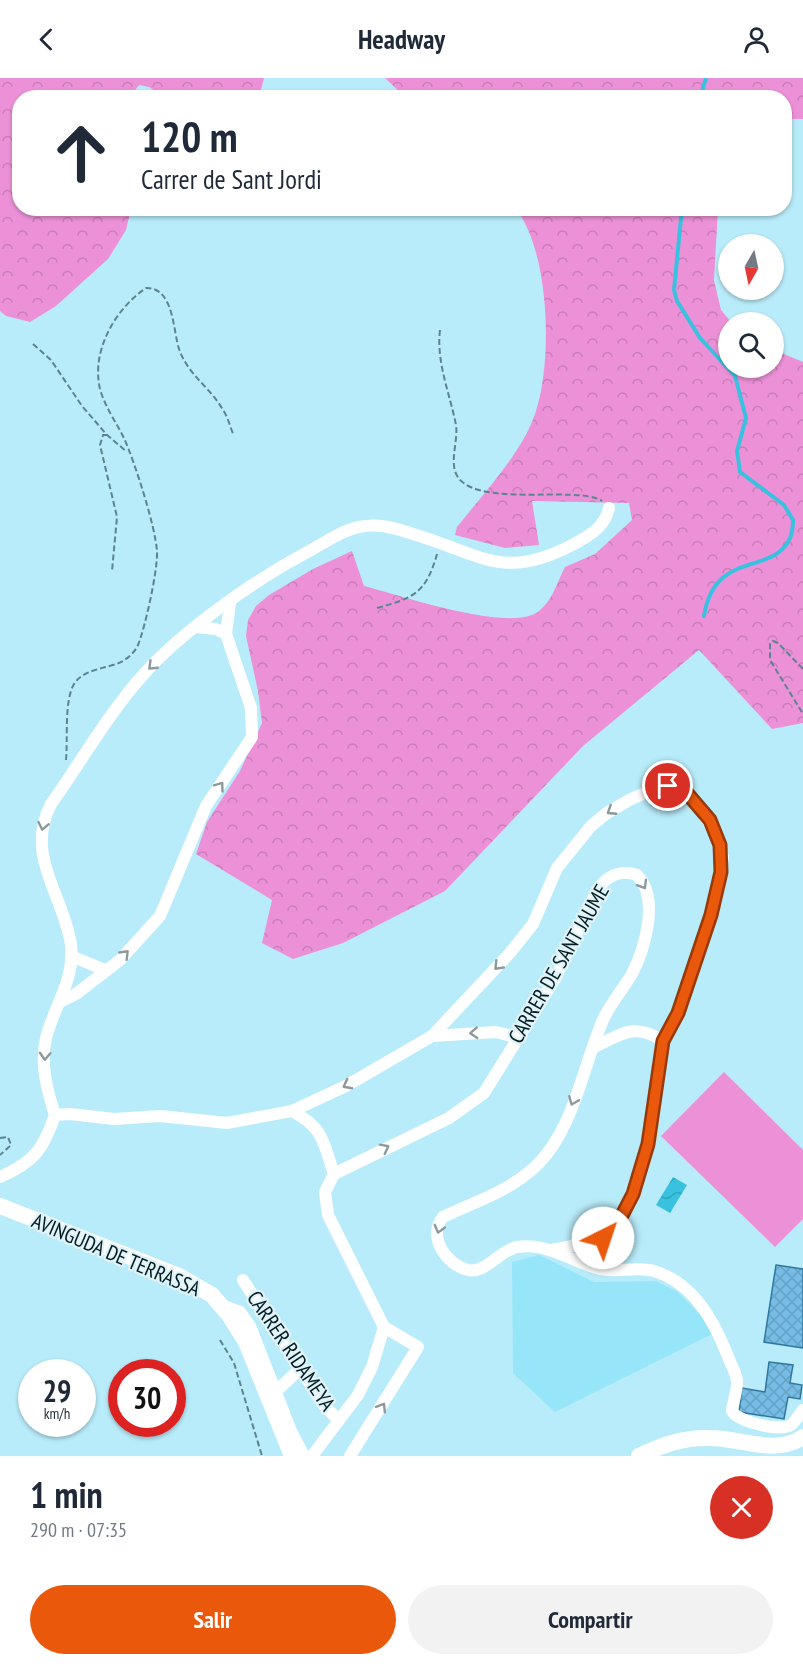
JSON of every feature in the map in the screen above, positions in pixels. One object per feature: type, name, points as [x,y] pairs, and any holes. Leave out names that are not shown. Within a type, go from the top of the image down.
[{"type":"street","points":[[1,1178],[25,1166],[36,1155],[55,1115],[44,1075],[45,1048],[52,1022],[62,1001],[71,956],[68,933],[40,846],[45,815],[143,675],[195,627],[282,566],[353,529],[384,526],[490,561],[514,564],[531,562],[562,550],[595,532],[606,518],[609,508]]},
{"type":"street","points":[[62,1001],[76,994],[120,960],[160,916],[206,806],[252,737],[252,708],[226,634],[230,603]]},
{"type":"street","points":[[195,627],[216,629],[226,634]]},
{"type":"street","points":[[55,1115],[70,1114],[114,1119],[160,1116],[227,1123],[292,1111],[346,1086],[432,1036],[526,936],[557,868],[584,834],[607,813],[631,799],[650,790],[668,786],[686,792],[716,831],[723,857],[718,891],[678,1013],[663,1041],[648,1144],[625,1212],[610,1233],[597,1241],[552,1250]]},
{"type":"street","name":"CARRER DE SANT JAUME","points":[[334,1174],[449,1118],[478,1099],[494,1078],[516,1037],[556,977],[597,890],[610,876],[631,873],[642,880],[648,893],[644,937],[633,972],[604,1018],[560,1131],[540,1162],[508,1188],[443,1217],[438,1223],[436,1239],[439,1246],[461,1267],[468,1270],[476,1270],[515,1247],[552,1250]]},
{"type":"street","points":[[71,956],[105,970]]},
{"type":"street","points":[[594,1047],[639,1030],[649,1031],[663,1041]]},
{"type":"street","points":[[432,1036],[496,1032],[516,1037]]},
{"type":"street","points":[[292,1111],[317,1127],[334,1174],[325,1192],[327,1215],[384,1327],[418,1347],[350,1456]]},
{"type":"street","name":"AVINGUDA DE TERRASSA","points":[[0,1206],[198,1285],[221,1305],[246,1342],[272,1396],[292,1456]]},
{"type":"street","name":"AVINGUDA DE TERRASSA","points":[[0,1214],[18,1214]]},
{"type":"street","points":[[552,1250],[600,1269],[651,1270],[668,1276],[682,1286],[708,1313],[717,1327],[737,1383],[732,1411],[735,1416],[744,1421],[784,1427],[791,1425],[803,1410]]},
{"type":"street","name":"CARRER RIDAMEYA","points":[[243,1280],[325,1407],[339,1420]]},
{"type":"street","points":[[312,1456],[358,1395],[372,1367],[384,1327]]},
{"type":"street","points":[[301,1368],[272,1396],[304,1456]]},
{"type":"street","points":[[639,1456],[657,1447],[691,1439],[723,1438],[776,1450],[793,1445],[803,1437]]},
{"type":"path","points":[[65,763],[72,689],[82,676],[120,662],[134,651],[141,634],[155,569],[155,540],[128,453],[101,392],[99,357],[114,322],[129,302],[146,288],[154,289],[167,302],[183,359],[189,370],[222,409],[234,436]]},
{"type":"path","points":[[440,330],[441,360],[456,428],[454,468],[459,478],[472,487],[495,492],[594,496],[609,508]]},
{"type":"path","points":[[33,344],[51,360],[74,395],[107,435],[128,453]]},
{"type":"path","points":[[107,435],[103,435],[100,445],[117,517],[112,571]]},
{"type":"path","points":[[377,608],[416,595],[429,575],[440,543]]},
{"type":"path","points":[[803,669],[778,643],[773,641],[770,644],[770,660],[803,714]]},
{"type":"path","points":[[0,1138],[8,1137],[11,1145],[0,1155]]},
{"type":"path","points":[[220,1340],[234,1363],[262,1456]]},
{"type":"shaded area","points":[[539,1255],[594,1282],[656,1281],[678,1292],[703,1318],[712,1334],[555,1412],[513,1373],[512,1262]]},
{"type":"green space","points":[[0,78],[264,78],[261,90],[154,90],[139,85],[135,90],[12,90],[12,216],[129,216],[126,230],[108,259],[56,306],[30,322],[6,316],[0,311]]},
{"type":"green space","points":[[385,78],[803,78],[803,119],[792,119],[792,90],[398,90]]},
{"type":"green space","points":[[520,216],[718,216],[714,280],[723,312],[718,312],[718,378],[784,378],[784,354],[803,362],[803,723],[772,729],[699,650],[583,746],[445,891],[343,943],[293,959],[262,943],[272,900],[196,854],[207,822],[240,771],[262,723],[258,691],[246,636],[248,620],[256,606],[269,595],[313,569],[352,551],[364,586],[455,611],[481,616],[525,617],[539,611],[548,602],[565,567],[595,554],[632,520],[629,503],[532,501],[539,545],[505,548],[455,535],[457,527],[501,473],[521,443],[535,414],[541,392],[546,338],[542,279],[536,252]]},
{"type":"green space","points":[[724,1072],[803,1150],[803,1219],[775,1247],[661,1136]]},
{"type":"water","points":[[673,1177],[687,1185],[670,1213],[656,1205]]},
{"type":"building","points":[[776,1265],[803,1269],[803,1348],[764,1342]]},
{"type":"building","points":[[769,1362],[793,1365],[790,1383],[802,1385],[800,1399],[788,1397],[784,1419],[739,1412],[742,1388],[765,1392]]},
{"type":"waterway","points":[[702,90],[706,78]]},
{"type":"waterway","points":[[681,216],[674,290],[677,301],[700,338],[735,376],[746,418],[737,451],[740,472],[784,505],[793,520],[790,538],[782,550],[771,557],[732,572],[720,581],[710,595],[704,616]]},
{"type":"route","points":[[603,1238],[610,1233],[625,1212],[640,1173],[648,1144],[661,1068],[663,1041],[678,1013],[711,915],[721,872],[723,857],[716,831],[710,820],[686,792],[668,786]]}]
